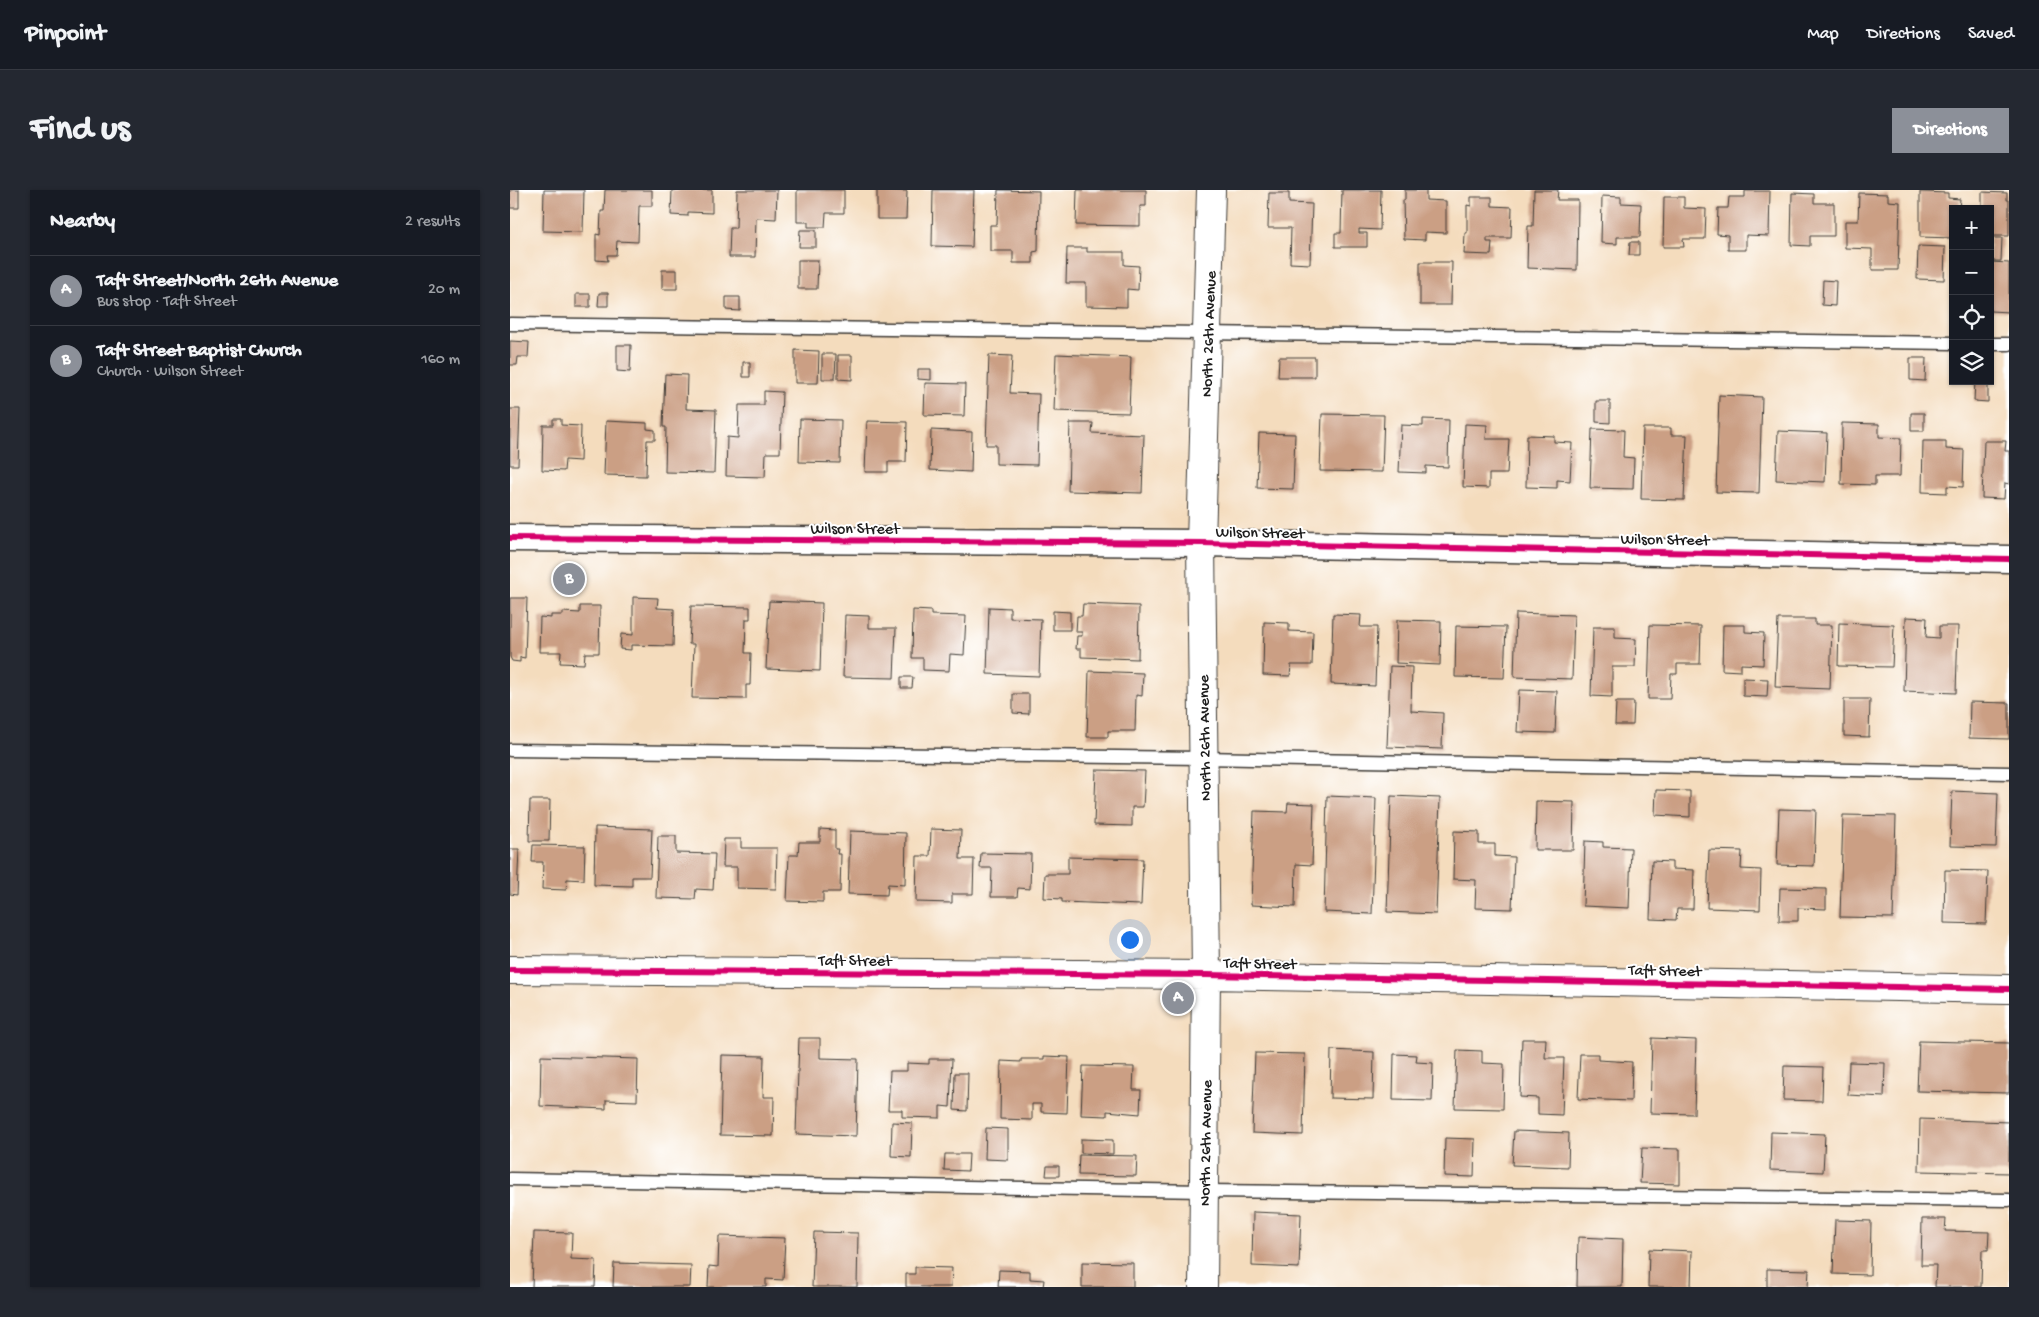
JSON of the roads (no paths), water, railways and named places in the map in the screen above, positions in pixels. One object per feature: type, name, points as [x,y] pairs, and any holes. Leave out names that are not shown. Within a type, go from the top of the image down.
[{"type":"street","name":"North 26th Avenue","points":[[1203,1287],[1206,975],[1201,543],[1211,190]]},
{"type":"street","name":"Wilson Street","points":[[510,538],[1201,543],[2009,559]]},
{"type":"street","name":"Taft Street","points":[[510,970],[1206,975],[2009,990]]},
{"type":"lane","points":[[510,324],[1949,343]]},
{"type":"lane","points":[[1994,344],[2009,344]]},
{"type":"lane","points":[[510,750],[1204,758],[2009,772]]},
{"type":"lane","points":[[510,1179],[1204,1191],[2009,1200]]},
{"type":"place","name":"Taft Street Baptist Church","points":[[569,579]]},
{"type":"place","name":"Taft Street/North 26th Avenue","points":[[1178,998]]}]
